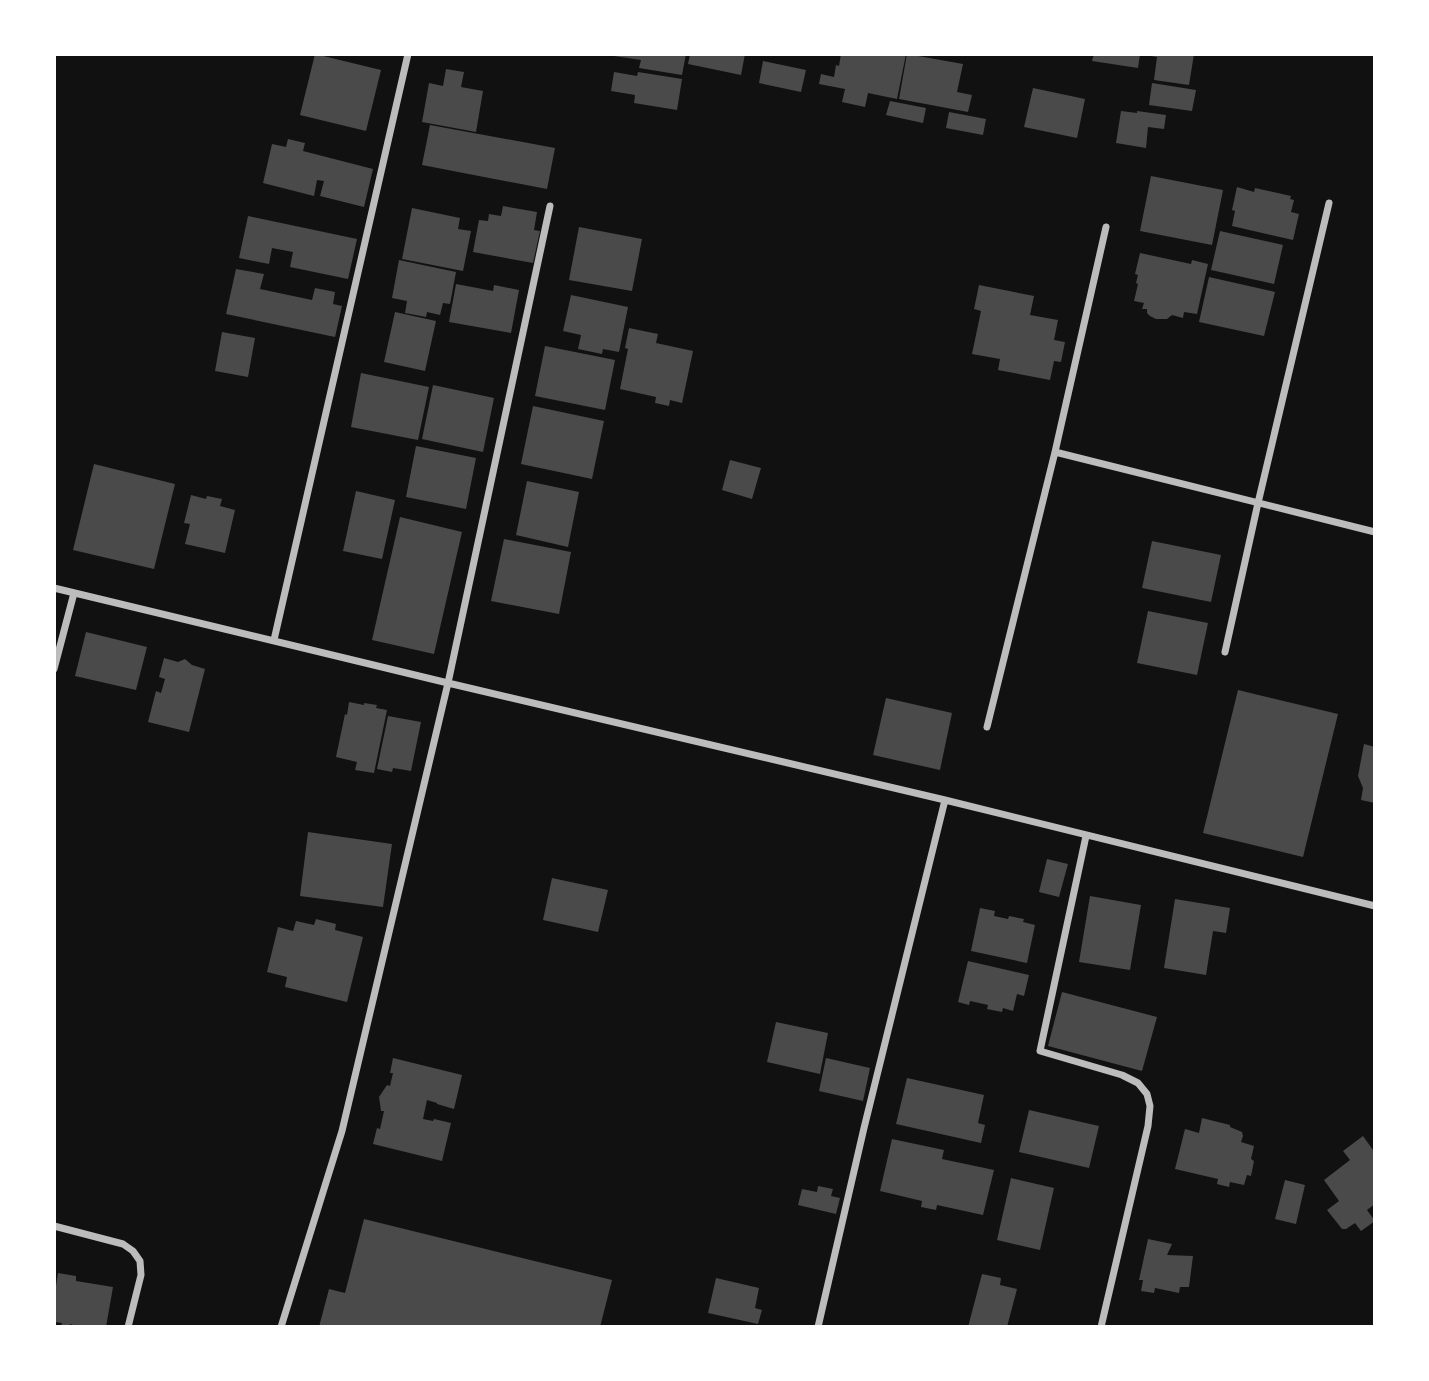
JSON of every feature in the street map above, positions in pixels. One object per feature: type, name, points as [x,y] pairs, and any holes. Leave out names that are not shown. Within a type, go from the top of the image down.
[{"type":"street","points":[[274,640],[408,54]]},
{"type":"street","points":[[1225,652],[1329,203]]},
{"type":"street","points":[[281,1327],[342,1131],[447,683],[550,206]]},
{"type":"street","points":[[987,727],[1055,452],[1105,227]]},
{"type":"street","points":[[1055,452],[1375,532]]},
{"type":"street","points":[[54,588],[945,800],[1375,906]]},
{"type":"street","points":[[54,669],[74,593]]},
{"type":"street","points":[[818,1327],[945,800]]},
{"type":"street","points":[[1086,835],[1040,1051],[1122,1075],[1138,1083],[1147,1094],[1150,1106],[1148,1126],[1101,1327]]},
{"type":"street","points":[[54,1226],[123,1244],[134,1251],[140,1261],[141,1275],[128,1327]]},
{"type":"building","points":[[315,54],[381,70],[366,131],[300,115]]},
{"type":"building","points":[[614,54],[686,54],[682,75],[639,68],[641,60]]},
{"type":"building","points":[[690,54],[745,54],[741,75],[688,64]]},
{"type":"building","points":[[841,54],[906,54],[897,99],[868,93],[865,107],[842,102],[845,89],[819,84],[821,74],[834,77]]},
{"type":"building","points":[[907,54],[963,64],[957,92],[972,95],[968,112],[899,99]]},
{"type":"building","points":[[1094,54],[1140,54],[1138,68],[1092,61]]},
{"type":"building","points":[[1151,54],[1194,54],[1189,85],[1154,80],[1157,57]]},
{"type":"building","points":[[763,61],[806,70],[801,92],[759,83]]},
{"type":"building","points":[[446,69],[464,72],[461,87],[483,91],[476,132],[422,122],[429,83],[443,86]]},
{"type":"building","points":[[614,72],[637,76],[638,72],[682,79],[677,110],[634,103],[635,95],[611,91]]},
{"type":"building","points":[[1152,83],[1196,90],[1192,111],[1149,105]]},
{"type":"building","points":[[1033,88],[1085,99],[1077,138],[1024,127]]},
{"type":"building","points":[[890,101],[926,108],[923,123],[886,115]]},
{"type":"building","points":[[1121,111],[1166,115],[1164,129],[1148,127],[1146,148],[1116,143]]},
{"type":"building","points":[[949,112],[986,119],[983,135],[946,128]]},
{"type":"building","points":[[430,125],[555,148],[547,189],[422,165]]},
{"type":"building","points":[[288,139],[305,143],[303,151],[373,169],[364,207],[320,196],[324,181],[317,180],[314,196],[263,183],[272,144],[286,147]]},
{"type":"building","points":[[1151,176],[1223,190],[1212,245],[1140,231]]},
{"type":"building","points":[[1237,187],[1254,192],[1255,188],[1291,196],[1290,199],[1294,200],[1291,212],[1299,214],[1293,240],[1232,226]]},
{"type":"building","points":[[503,206],[537,212],[534,230],[540,231],[533,263],[473,252],[479,220],[488,221],[489,214],[501,216]]},
{"type":"building","points":[[412,208],[460,218],[458,229],[471,231],[463,271],[402,259]]},
{"type":"building","points":[[248,216],[357,239],[348,279],[290,267],[293,252],[272,248],[269,264],[239,258]]},
{"type":"building","points":[[579,227],[642,239],[632,291],[569,280]]},
{"type":"building","points":[[1220,231],[1283,245],[1274,284],[1211,270]]},
{"type":"building","points":[[1140,253],[1191,264],[1192,260],[1208,264],[1197,314],[1184,312],[1183,318],[1172,315],[1167,319],[1156,319],[1147,313],[1147,309],[1142,309],[1144,303],[1134,301],[1138,284],[1138,275],[1135,274]]},
{"type":"building","points":[[399,260],[456,272],[450,304],[443,303],[440,315],[427,312],[426,317],[405,313],[407,301],[392,298]]},
{"type":"building","points":[[236,269],[264,274],[260,289],[312,300],[315,288],[335,292],[333,304],[342,306],[335,337],[226,314]]},
{"type":"building","points":[[1209,277],[1275,292],[1264,336],[1199,322]]},
{"type":"building","points":[[456,284],[493,291],[494,285],[519,290],[511,333],[449,322]]},
{"type":"building","points":[[979,285],[1034,296],[1030,315],[1058,320],[1054,340],[1065,342],[1061,362],[1054,361],[1050,380],[998,370],[1000,359],[972,354],[981,311],[974,309]]},
{"type":"building","points":[[571,295],[628,307],[619,352],[603,349],[602,354],[578,349],[581,335],[563,331]]},
{"type":"building","points":[[395,312],[436,321],[425,371],[384,362]]},
{"type":"building","points":[[629,328],[658,334],[656,343],[693,351],[682,403],[670,400],[669,406],[655,403],[656,397],[620,389]]},
{"type":"building","points":[[222,332],[255,338],[248,377],[215,371]]},
{"type":"building","points":[[545,346],[615,360],[605,410],[535,396]]},
{"type":"building","points":[[361,373],[429,387],[418,440],[351,427]]},
{"type":"building","points":[[433,385],[494,398],[483,452],[422,439]]},
{"type":"building","points":[[533,406],[604,421],[592,479],[521,464]]},
{"type":"building","points":[[416,446],[476,458],[466,509],[406,497]]},
{"type":"building","points":[[730,460],[761,468],[752,499],[722,490]]},
{"type":"building","points":[[94,464],[175,484],[154,569],[73,550]]},
{"type":"building","points":[[527,481],[579,492],[568,547],[516,535]]},
{"type":"building","points":[[356,491],[395,500],[382,559],[343,551]]},
{"type":"building","points":[[191,495],[222,499],[220,506],[235,510],[225,553],[185,544],[190,524],[184,523]]},
{"type":"building","points":[[400,517],[462,532],[434,654],[372,640]]},
{"type":"building","points":[[504,539],[571,552],[559,614],[491,601]]},
{"type":"building","points":[[1152,541],[1221,555],[1211,602],[1142,588]]},
{"type":"building","points":[[1148,611],[1208,623],[1197,675],[1137,663]]},
{"type":"building","points":[[86,632],[147,647],[136,690],[75,676]]},
{"type":"building","points":[[164,658],[178,662],[185,659],[192,665],[205,669],[189,732],[148,722],[156,691],[161,693],[165,679],[159,677]]},
{"type":"building","points":[[1238,690],[1338,714],[1303,857],[1203,833]]},
{"type":"building","points":[[886,698],[952,713],[940,770],[873,755]]},
{"type":"building","points":[[349,702],[377,705],[376,708],[387,710],[374,773],[355,770],[357,762],[336,757]]},
{"type":"building","points":[[388,716],[421,722],[411,771],[393,768],[392,772],[377,769]]},
{"type":"building","points":[[1364,744],[1375,747],[1375,803],[1361,800],[1363,788],[1358,776]]},
{"type":"building","points":[[308,832],[392,844],[383,907],[300,896]]},
{"type":"building","points":[[1047,859],[1068,864],[1059,897],[1039,892]]},
{"type":"building","points":[[552,878],[608,890],[598,932],[543,920]]},
{"type":"building","points":[[1090,896],[1141,905],[1130,970],[1079,962]]},
{"type":"building","points":[[1175,899],[1230,908],[1226,933],[1213,931],[1206,975],[1164,968]]},
{"type":"building","points":[[980,908],[995,911],[994,916],[1024,919],[1023,922],[1035,925],[1027,963],[971,951]]},
{"type":"building","points":[[316,919],[336,924],[335,930],[363,937],[347,1002],[285,987],[287,977],[267,972],[278,927],[293,931],[296,921],[314,925]]},
{"type":"building","points":[[968,961],[1029,975],[1024,996],[1017,994],[1013,1011],[1003,1008],[1002,1012],[987,1009],[988,1005],[970,1001],[969,1005],[958,1002]]},
{"type":"building","points":[[1062,992],[1157,1017],[1142,1071],[1048,1046]]},
{"type":"building","points":[[776,1022],[828,1033],[820,1074],[767,1062]]},
{"type":"building","points":[[393,1058],[462,1075],[454,1109],[427,1100],[423,1119],[451,1123],[442,1161],[373,1144],[384,1111],[381,1111],[379,1097],[387,1085],[390,1086]]},
{"type":"building","points":[[826,1058],[870,1068],[863,1101],[819,1091]]},
{"type":"building","points":[[907,1078],[984,1095],[978,1123],[985,1125],[981,1143],[896,1124]]},
{"type":"building","points":[[1029,1110],[1099,1126],[1089,1168],[1019,1152]]},
{"type":"building","points":[[1202,1118],[1230,1125],[1242,1132],[1241,1142],[1254,1146],[1251,1176],[1247,1175],[1244,1185],[1230,1182],[1229,1187],[1217,1184],[1218,1179],[1175,1169],[1185,1129],[1199,1133]]},
{"type":"building","points":[[1363,1136],[1373,1150],[1375,1149],[1375,1204],[1367,1210],[1375,1221],[1361,1231],[1355,1223],[1342,1229],[1327,1210],[1339,1201],[1324,1180],[1350,1160],[1343,1151]]},
{"type":"building","points":[[892,1139],[944,1150],[942,1159],[994,1170],[983,1215],[937,1205],[936,1210],[921,1207],[922,1201],[880,1191]]},
{"type":"building","points":[[1011,1178],[1054,1188],[1040,1250],[997,1240]]},
{"type":"building","points":[[1285,1180],[1305,1185],[1296,1224],[1275,1219]]},
{"type":"building","points":[[818,1186],[833,1189],[831,1196],[840,1198],[836,1214],[798,1205],[802,1189],[817,1192]]},
{"type":"building","points":[[364,1219],[612,1280],[600,1327],[319,1327],[329,1289],[345,1293]]},
{"type":"building","points":[[1148,1239],[1172,1244],[1167,1255],[1193,1256],[1189,1287],[1180,1287],[1179,1293],[1155,1288],[1154,1293],[1141,1291],[1143,1280],[1139,1280]]},
{"type":"building","points":[[58,1273],[76,1276],[76,1281],[113,1287],[106,1327],[79,1327],[70,1324],[69,1327],[61,1327],[62,1323],[54,1322]]},
{"type":"building","points":[[982,1274],[1001,1278],[1000,1285],[1017,1289],[1007,1327],[968,1327]]},
{"type":"building","points":[[716,1278],[759,1288],[755,1308],[762,1310],[758,1324],[708,1313]]}]
